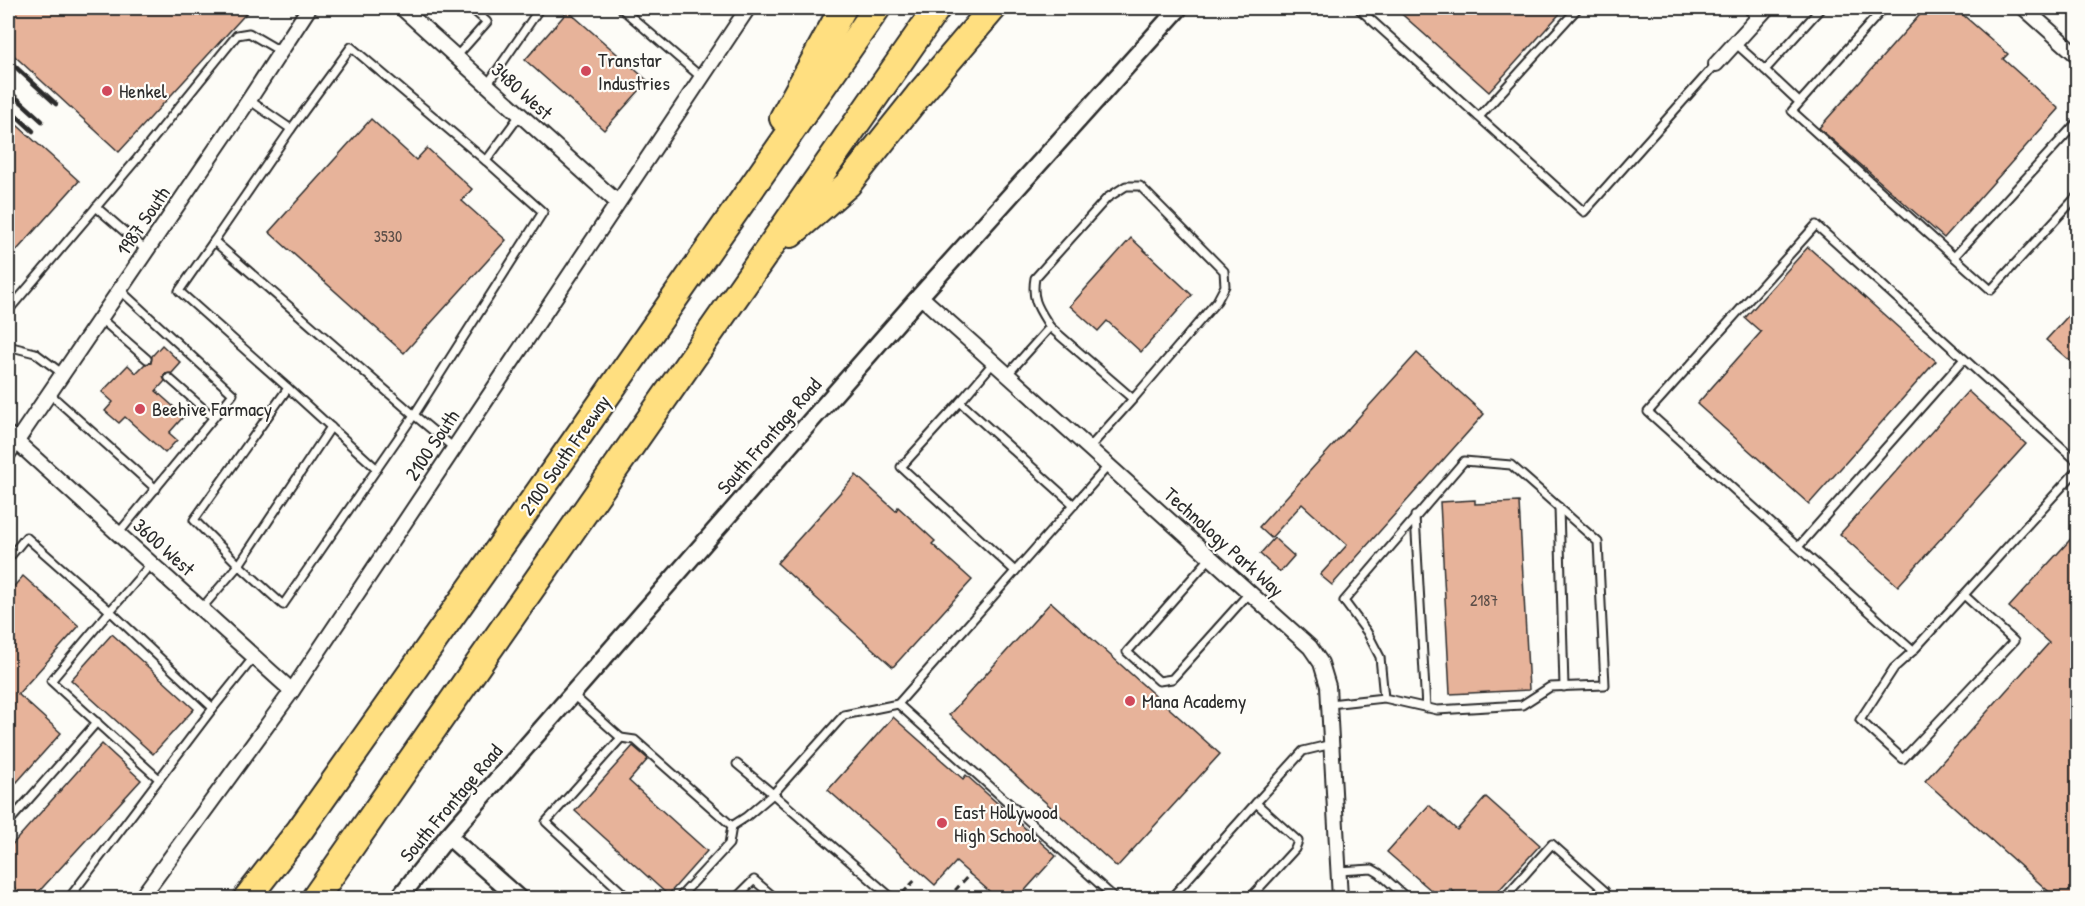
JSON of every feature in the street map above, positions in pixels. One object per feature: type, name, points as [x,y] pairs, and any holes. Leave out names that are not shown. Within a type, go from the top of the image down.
[{"type":"highway","points":[[561,461],[764,153],[843,8]]},
{"type":"highway","name":"2100 South Freeway","points":[[247,898],[300,830],[877,8]]},
{"type":"highway","points":[[315,898],[937,8]]},
{"type":"highway","points":[[762,260],[848,184],[918,96],[993,8]]},
{"type":"street","name":"1987 South","points":[[8,454],[12,438],[50,394],[309,8]]},
{"type":"street","name":"3480 West","points":[[402,8],[617,202]]},
{"type":"street","name":"2100 South","points":[[141,898],[292,691],[748,8]]},
{"type":"street","name":"South Frontage Road","points":[[399,898],[448,836],[920,296],[1179,8]]},
{"type":"street","points":[[2024,8],[2078,56]]},
{"type":"street","points":[[1716,64],[1762,13]]},
{"type":"street","name":"Technology Park Way","points":[[920,296],[1310,647],[1321,663],[1328,686],[1340,898]]},
{"type":"street","name":"3600 West","points":[[12,438],[292,691]]},
{"type":"street","points":[[448,836],[518,898]]},
{"type":"lane","points":[[456,57],[487,22],[471,8]]},
{"type":"lane","points":[[487,85],[540,8]]},
{"type":"lane","points":[[621,8],[701,77]]},
{"type":"lane","points":[[1358,8],[1584,212],[1716,64]]},
{"type":"lane","points":[[1479,117],[1578,8]]},
{"type":"lane","points":[[1746,8],[1762,13]]},
{"type":"lane","points":[[1765,70],[1821,8]]},
{"type":"lane","points":[[1884,8],[1792,111],[1991,290],[2078,195]]},
{"type":"lane","points":[[8,311],[237,35],[249,33],[280,51]]},
{"type":"lane","points":[[1735,43],[1799,102]]},
{"type":"lane","points":[[288,388],[194,520],[283,605],[377,469],[414,415],[543,212],[351,47],[179,291],[288,388],[377,469]]},
{"type":"lane","points":[[249,100],[291,129]]},
{"type":"lane","points":[[486,161],[520,115]]},
{"type":"lane","points":[[1954,257],[2076,126]]},
{"type":"lane","points":[[1089,448],[1133,399],[1217,301],[1225,286],[1224,271],[1140,186],[1126,186],[1107,198],[1035,278],[1033,292],[1037,307],[1050,327],[1133,399]]},
{"type":"lane","points":[[96,207],[147,251]]},
{"type":"lane","points":[[1913,651],[1648,411],[1816,225],[2078,462]]},
{"type":"lane","points":[[214,241],[454,448]]},
{"type":"lane","points":[[118,534],[233,394],[120,290]]},
{"type":"lane","points":[[101,319],[147,359]]},
{"type":"lane","points":[[1007,375],[1050,327]]},
{"type":"lane","points":[[8,346],[35,353],[63,374]]},
{"type":"lane","points":[[1798,547],[1964,359]]},
{"type":"lane","points":[[994,362],[900,467],[1015,571]]},
{"type":"lane","points":[[169,378],[213,417]]},
{"type":"lane","points":[[50,394],[156,489]]},
{"type":"lane","points":[[960,402],[1074,505]]},
{"type":"lane","points":[[201,609],[239,565],[331,427]]},
{"type":"lane","points":[[1330,704],[1384,698],[1437,710],[1522,705],[1550,687],[1605,685],[1598,542],[1510,465],[1464,461],[1344,600],[1367,632],[1380,657],[1384,698]]},
{"type":"lane","points":[[732,825],[746,818],[773,794],[844,715],[898,704],[1109,465]]},
{"type":"lane","points":[[1964,595],[2014,641],[1904,759],[1860,720],[1894,668],[1913,651],[2078,469]]},
{"type":"lane","points":[[1558,507],[1564,687]]},
{"type":"lane","points":[[1415,516],[1426,708]]},
{"type":"lane","points":[[8,560],[26,537],[110,611],[213,708]]},
{"type":"lane","points":[[1211,557],[1127,652],[1159,681],[1172,679],[1250,592]]},
{"type":"lane","points":[[151,564],[51,681],[159,778]]},
{"type":"lane","points":[[69,898],[254,657]]},
{"type":"lane","points":[[572,694],[621,738],[635,740],[732,825]]},
{"type":"lane","points":[[898,704],[1115,898]]},
{"type":"lane","points":[[8,823],[97,722]]},
{"type":"lane","points":[[621,738],[546,822],[628,898]]},
{"type":"lane","points":[[1171,898],[1303,751],[1333,744]]},
{"type":"lane","points":[[737,764],[892,898]]},
{"type":"lane","points":[[1250,898],[1294,849],[1298,841],[1256,803]]},
{"type":"lane","points":[[679,898],[729,844],[732,825]]},
{"type":"lane","points":[[1504,898],[1552,844],[1605,891],[1598,898]]},
{"type":"lane","points":[[1338,871],[1372,869],[1407,898]]},
{"type":"lane","points":[[736,898],[754,880],[775,898]]},
{"type":"path","points":[[948,898],[970,874]]},
{"type":"path","points":[[897,898],[916,879]]},
{"type":"path","points":[[923,898],[930,891]]},
{"type":"building","points":[[8,8],[251,8],[119,152],[8,50]]},
{"type":"building","points":[[1395,8],[1565,8],[1489,92]]},
{"type":"building","points":[[1926,8],[1955,8],[2008,54],[2003,59],[2059,109],[1944,238],[1819,128]]},
{"type":"building","name":"Transtar Industries","points":[[568,11],[648,81],[604,130],[525,60]]},
{"type":"building","points":[[8,117],[79,181],[8,260]]},
{"type":"building","points":[[371,119],[416,160],[427,148],[472,189],[462,201],[506,240],[404,353],[269,232]]},
{"type":"building","points":[[1131,238],[1192,295],[1141,352],[1107,321],[1098,331],[1070,306]]},
{"type":"building","points":[[1808,247],[1936,361],[1809,504],[1697,404],[1761,332],[1745,318]]},
{"type":"building","points":[[2078,305],[2078,368],[2046,340]]},
{"type":"building","points":[[162,345],[181,363],[172,373],[165,374],[163,377],[165,381],[156,391],[184,416],[169,433],[177,440],[165,453],[125,417],[119,423],[105,411],[113,402],[102,392],[128,365],[136,373],[145,364],[151,363],[152,356]]},
{"type":"building","points":[[1417,353],[1484,414],[1332,585],[1320,575],[1347,545],[1302,504],[1271,538],[1259,527]]},
{"type":"building","points":[[1968,391],[2026,444],[1898,586],[1840,534]]},
{"type":"building","points":[[856,475],[896,511],[898,507],[935,541],[932,544],[972,580],[893,667],[777,563]]},
{"type":"building","points":[[1475,500],[1475,504],[1519,502],[1529,690],[1450,694],[1440,502]]},
{"type":"building","points":[[2078,531],[2078,898],[2056,898],[1925,781],[2049,643],[2009,607]]},
{"type":"building","points":[[1274,538],[1294,556],[1280,572],[1260,554]]},
{"type":"building","points":[[23,576],[79,626],[18,694],[61,733],[8,792],[8,593]]},
{"type":"building","points":[[1051,602],[1220,754],[1117,867],[949,715]]},
{"type":"building","points":[[112,634],[194,709],[153,754],[71,680]]},
{"type":"building","name":"East Hollywood High School","points":[[893,717],[963,779],[966,775],[1056,856],[1018,898],[997,898],[956,862],[935,885],[828,790]]},
{"type":"building","points":[[102,744],[141,780],[33,898],[25,898],[8,882],[8,849]]},
{"type":"building","points":[[633,746],[648,759],[629,781],[707,851],[668,895],[575,811]]},
{"type":"building","points":[[1486,797],[1540,845],[1492,898],[1462,898],[1450,889],[1440,898],[1387,852],[1429,805],[1457,830]]},
{"type":"railway","points":[[8,60],[56,104]]},
{"type":"railway","points":[[8,90],[42,121]]},
{"type":"railway","points":[[8,108],[33,131]]},
{"type":"place","name":"Transtar Industries","points":[[586,71]]},
{"type":"place","name":"Henkel","points":[[107,91]]},
{"type":"place","name":"Beehive Farmacy","points":[[140,409]]},
{"type":"place","name":"Mana Academy","points":[[1130,701]]},
{"type":"place","name":"East Hollywood High School","points":[[942,823]]}]
